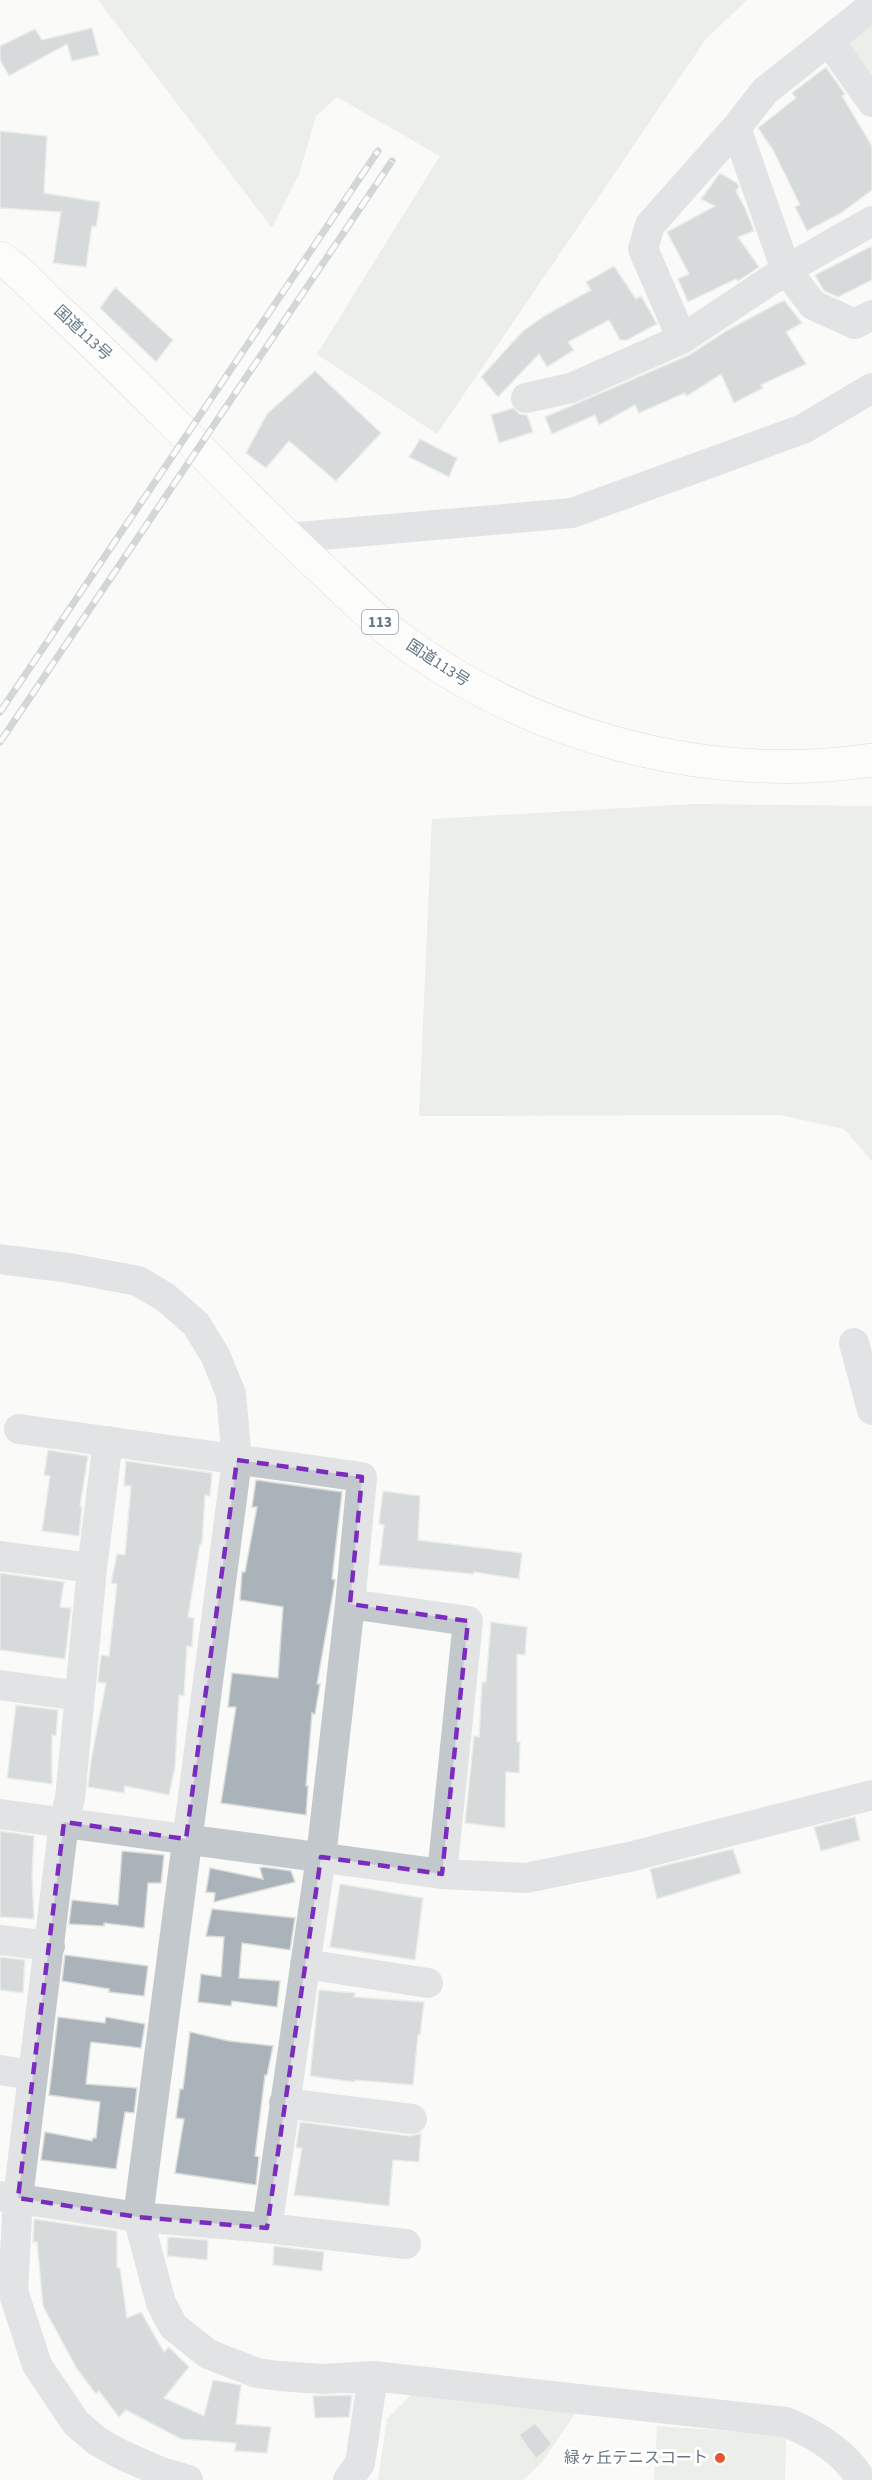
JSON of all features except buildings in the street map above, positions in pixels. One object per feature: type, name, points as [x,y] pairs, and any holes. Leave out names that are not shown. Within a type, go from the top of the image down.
[{"type":"highway","name":"国道113号","points":[[0,258],[105,354],[287,538],[389,630],[470,685],[514,707],[559,725],[614,743],[662,754],[759,766],[806,767],[872,760]]},
{"type":"street","points":[[682,339],[644,249],[650,225],[736,128],[765,91],[872,6]]},
{"type":"street","points":[[829,41],[872,102]]},
{"type":"street","points":[[736,128],[786,270],[813,305],[855,324],[872,315]]},
{"type":"street","points":[[526,398],[572,388],[682,339],[786,270],[872,221]]},
{"type":"street","points":[[287,538],[572,513],[803,429],[872,388]]},
{"type":"street","points":[[0,1259],[69,1268],[138,1281],[165,1297],[196,1324],[215,1356],[231,1394],[237,1460],[138,2217],[161,2303],[173,2326],[208,2354],[257,2373],[322,2379],[373,2376],[786,2422],[830,2446],[857,2472],[861,2480]]},
{"type":"street","points":[[854,1343],[872,1410]]},
{"type":"street","points":[[19,1429],[362,1477],[321,1857],[267,2228]]},
{"type":"street","points":[[108,1441],[92,1568],[70,1798],[64,1822],[32,2075],[9,2197],[6,2277],[13,2291],[37,2365],[76,2423],[97,2441],[120,2454],[161,2472],[188,2480]]},
{"type":"street","points":[[0,1556],[92,1568]]},
{"type":"street","points":[[350,1604],[468,1621],[442,1874]]},
{"type":"street","points":[[0,1684],[80,1696]]},
{"type":"street","points":[[0,1814],[442,1874],[526,1878],[629,1857],[872,1795]]},
{"type":"street","points":[[0,1940],[50,1946]]},
{"type":"street","points":[[305,1964],[428,1983]]},
{"type":"street","points":[[0,2070],[32,2075]]},
{"type":"street","points":[[284,2103],[412,2119]]},
{"type":"street","points":[[9,2197],[138,2217],[267,2228],[406,2244]]},
{"type":"street","points":[[348,2480],[360,2463],[373,2376]]},
{"type":"highlighted area","points":[[237,1460],[362,1477],[350,1604],[468,1621],[442,1874],[321,1857],[267,2228],[138,2217],[18,2198],[64,1822],[186,1839]]},
{"type":"shaded area","points":[[98,0],[747,0],[706,39],[437,434],[317,354],[440,156],[337,97],[316,116],[299,174],[272,228]]},
{"type":"shaded area","points":[[872,19],[872,83],[849,55],[846,37]]},
{"type":"shaded area","points":[[694,804],[872,806],[872,1161],[844,1129],[780,1115],[419,1116],[432,819]]},
{"type":"shaded area","points":[[411,2395],[579,2408],[542,2462],[523,2480],[378,2480],[387,2419]]},
{"type":"shaded area","name":"緑ヶ丘テニスコート","points":[[657,2426],[786,2435],[785,2480],[654,2480]]},
{"type":"railway","points":[[0,712],[378,151]]},
{"type":"railway","points":[[0,742],[392,161]]},
{"type":"place","name":"緑ヶ丘テニスコート","points":[[720,2458]]}]
